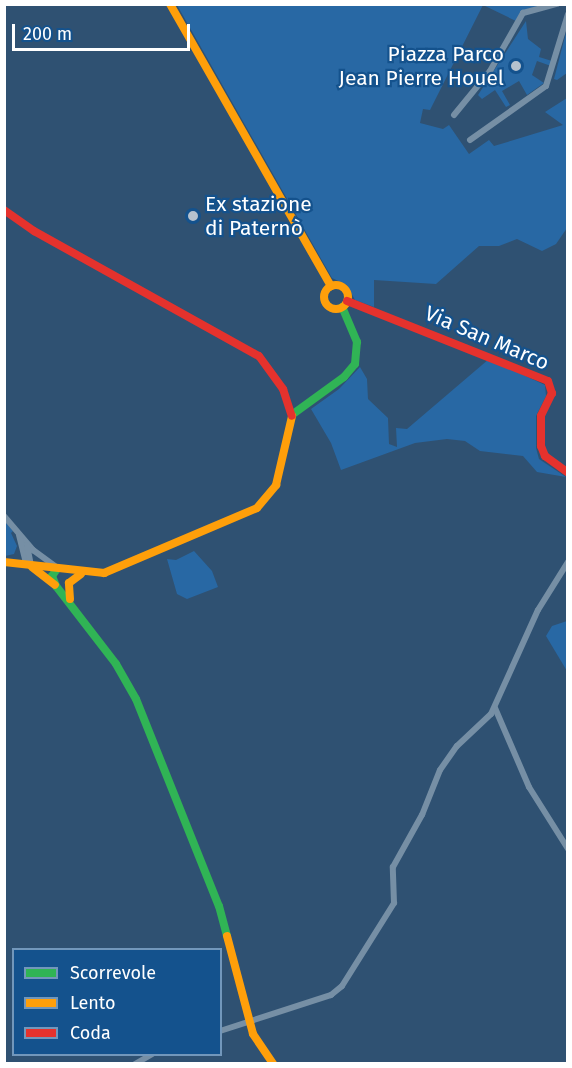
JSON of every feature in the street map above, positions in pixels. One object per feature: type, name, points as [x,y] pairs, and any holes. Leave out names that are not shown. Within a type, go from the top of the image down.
[{"type":"street","points":[[170,4],[331,286],[345,289],[344,304],[355,332],[355,364],[344,377],[293,414]]},
{"type":"street","points":[[454,115],[490,71],[523,13],[557,4]]},
{"type":"street","points":[[470,140],[546,87],[567,14]]},
{"type":"street","points":[[4,210],[34,231],[259,356],[283,389],[293,414],[276,485],[264,503],[114,570],[78,573],[6,562]]},
{"type":"street","points":[[331,286],[324,294],[325,301],[332,308],[344,304]]},
{"type":"street","name":"Via San Marco","points":[[344,304],[548,381],[552,393],[541,416],[541,446],[545,456],[567,473]]},
{"type":"street","points":[[4,516],[26,542],[51,564],[78,573]]},
{"type":"street","points":[[17,529],[20,547],[29,564],[56,586],[70,602],[136,699],[219,906],[249,1021],[258,1045],[273,1064]]},
{"type":"street","points":[[26,542],[29,564]]},
{"type":"street","points":[[6,562],[20,547]]},
{"type":"street","points":[[222,1030],[337,993],[391,910],[395,896],[393,867],[422,815],[440,770],[495,708],[538,610],[567,562]]},
{"type":"street","points":[[56,586],[52,576],[58,570]]},
{"type":"street","points":[[58,570],[70,602]]},
{"type":"street","points":[[67,591],[69,584],[78,573]]},
{"type":"street","points":[[495,708],[529,787],[567,849]]},
{"type":"street","points":[[135,1064],[149,1056]]},
{"type":"shaded area","points":[[177,5],[483,5],[430,110],[423,109],[420,123],[443,129],[449,125],[469,154],[489,140],[494,146],[563,125],[545,112],[567,98],[567,228],[556,244],[542,251],[517,239],[499,246],[479,246],[436,284],[374,280],[374,307],[355,300],[347,285],[332,278]]},
{"type":"shaded area","points":[[483,5],[543,5],[521,11],[518,22]]},
{"type":"shaded area","name":"Piazza Parco Jean Pierre Houel","points":[[526,21],[528,39],[541,49],[539,57],[552,61],[551,66],[537,61],[532,75],[544,83],[527,95],[519,81],[502,91],[510,105],[506,107],[495,90],[482,99],[478,95]]},
{"type":"shaded area","points":[[567,29],[567,73],[557,80],[554,79]]},
{"type":"shaded area","points":[[489,359],[545,385],[546,396],[536,416],[536,448],[539,459],[566,477],[537,472],[523,456],[480,451],[465,441],[447,439],[415,443],[341,470],[331,443],[311,409],[339,389],[360,367],[367,379],[368,399],[388,418],[389,444],[397,447],[396,428],[407,429]]},
{"type":"shaded area","points":[[4,520],[13,531],[11,533],[17,546],[14,554],[5,556]]},
{"type":"shaded area","points":[[194,551],[212,571],[218,587],[187,599],[177,594],[167,559],[176,560]]},
{"type":"shaded area","points":[[568,621],[567,671],[546,636],[552,626]]},
{"type":"traffic: fast","points":[[293,414],[344,377],[355,364],[357,342],[342,307]]},
{"type":"traffic: fast","points":[[57,569],[52,576],[56,586],[116,664],[136,699],[219,906],[227,936]]},
{"type":"traffic: slow","points":[[170,4],[331,286]]},
{"type":"traffic: slow","points":[[336,285],[344,289],[348,297],[344,305],[336,309],[328,305],[324,297],[328,289],[336,285]]},
{"type":"traffic: slow","points":[[4,562],[104,573],[257,508],[276,485],[292,416]]},
{"type":"traffic: slow","points":[[32,567],[55,585]]},
{"type":"traffic: slow","points":[[70,599],[69,583],[81,574]]},
{"type":"traffic: slow","points":[[227,936],[253,1034],[273,1064]]},
{"type":"traffic: jam","points":[[4,210],[34,231],[259,356],[283,389],[292,416]]},
{"type":"traffic: jam","points":[[347,301],[548,381],[552,393],[541,416],[541,446],[545,456],[568,473]]},
{"type":"place","name":"Piazza Parco Jean Pierre Houel","points":[[516,66]]},
{"type":"place","name":"Ex stazione di Paternò","points":[[193,216]]}]
